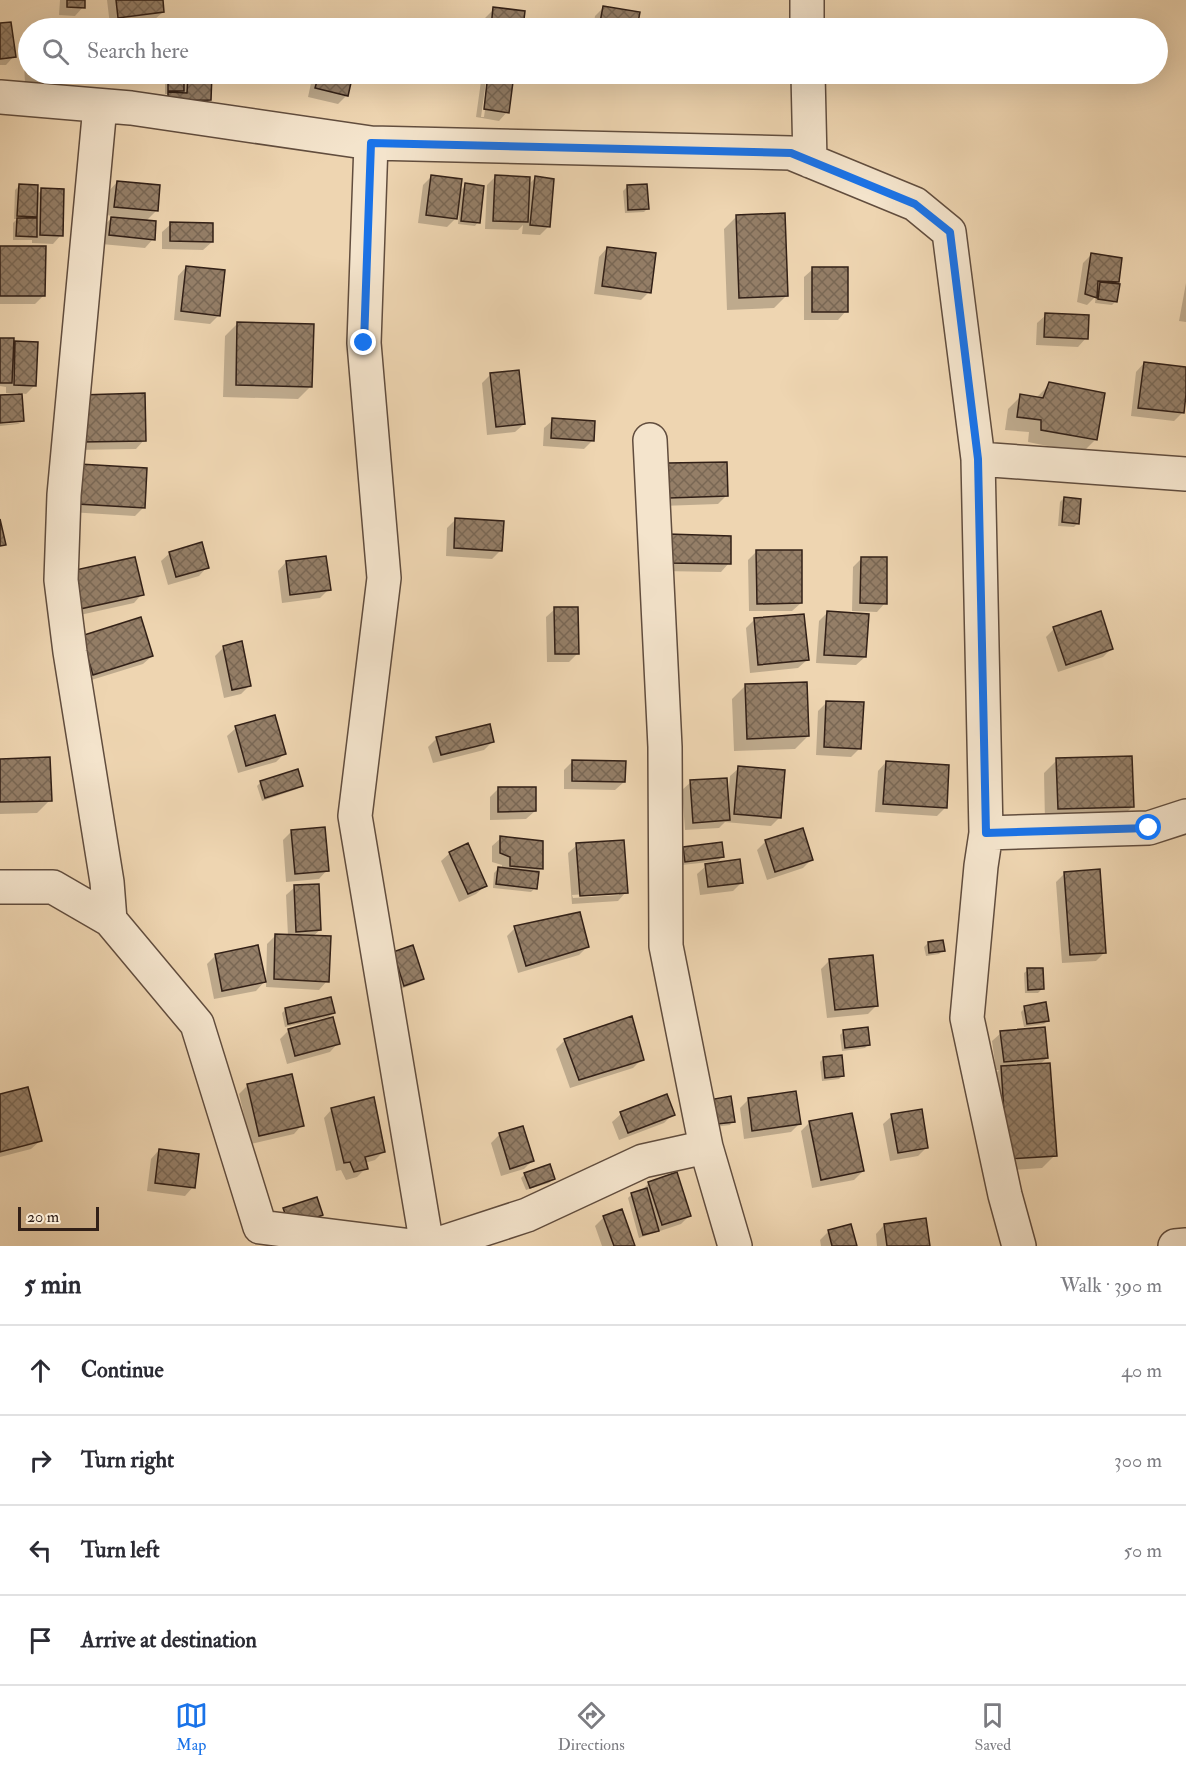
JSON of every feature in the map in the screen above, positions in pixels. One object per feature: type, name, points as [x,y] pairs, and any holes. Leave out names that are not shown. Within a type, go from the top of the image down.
[{"type":"street","points":[[807,0],[807,18]]},
{"type":"street","points":[[808,84],[810,161]]},
{"type":"street","points":[[0,98],[131,108],[371,143],[791,153],[915,204],[950,232],[978,459],[986,833],[967,1018],[1005,1195],[1019,1246]]},
{"type":"street","points":[[100,106],[64,495],[61,580],[70,652],[107,882],[110,920]]},
{"type":"street","points":[[371,143],[364,343],[384,578],[355,816],[427,1246]]},
{"type":"street","points":[[650,440],[665,747],[666,946],[706,1147],[735,1246]]},
{"type":"street","points":[[978,459],[1186,474]]},
{"type":"street","points":[[986,833],[1149,828],[1186,816]]},
{"type":"street","points":[[0,887],[53,887],[110,920],[197,1024],[260,1227],[412,1246]]},
{"type":"street","points":[[432,1246],[527,1215],[643,1161],[706,1147]]},
{"type":"street","points":[[1175,1246],[1186,1245]]},
{"type":"building","points":[[67,0],[85,0],[85,8],[67,7]]},
{"type":"building","points":[[116,0],[163,0],[164,12],[118,18]]},
{"type":"building","points":[[603,6],[640,12],[639,18],[601,18]]},
{"type":"building","points":[[493,7],[525,11],[524,18],[492,18]]},
{"type":"building","points":[[11,22],[16,57],[0,59],[0,23]]},
{"type":"building","points":[[168,84],[184,84],[184,91],[168,91]]},
{"type":"building","points":[[187,84],[212,84],[211,100],[168,101],[168,92],[187,93]]},
{"type":"building","points":[[316,84],[351,84],[348,96],[315,88]]},
{"type":"building","points":[[487,84],[513,84],[509,113],[484,109]]},
{"type":"building","points":[[431,175],[462,179],[457,219],[426,215]]},
{"type":"building","points":[[495,175],[530,177],[528,222],[493,221]]},
{"type":"building","points":[[535,176],[554,179],[550,227],[530,225]]},
{"type":"building","points":[[117,181],[160,185],[158,211],[114,207]]},
{"type":"building","points":[[465,183],[484,186],[480,223],[461,221]]},
{"type":"building","points":[[19,184],[38,185],[37,217],[17,216]]},
{"type":"building","points":[[647,184],[649,209],[628,210],[627,185]]},
{"type":"building","points":[[41,188],[64,189],[63,236],[40,235]]},
{"type":"building","points":[[785,213],[788,296],[739,298],[736,215]]},
{"type":"building","points":[[111,217],[156,221],[155,240],[109,235]]},
{"type":"building","points":[[17,218],[37,218],[37,237],[16,236]]},
{"type":"building","points":[[170,222],[213,223],[213,242],[170,241]]},
{"type":"building","points":[[0,246],[46,246],[45,296],[0,296]]},
{"type":"building","points":[[607,247],[656,253],[651,293],[602,286]]},
{"type":"building","points":[[1091,253],[1122,258],[1119,282],[1098,281],[1097,298],[1085,294]]},
{"type":"building","points":[[186,266],[225,270],[220,316],[181,311]]},
{"type":"building","points":[[812,267],[848,267],[848,312],[812,312]]},
{"type":"building","points":[[1100,282],[1120,284],[1117,302],[1098,299]]},
{"type":"building","points":[[1045,313],[1089,315],[1088,339],[1044,337]]},
{"type":"building","points":[[237,322],[314,324],[312,387],[236,385]]},
{"type":"building","points":[[0,338],[14,338],[12,383],[0,383]]},
{"type":"building","points":[[15,341],[38,342],[36,386],[14,385]]},
{"type":"building","points":[[1144,362],[1186,367],[1184,413],[1138,408]]},
{"type":"building","points":[[519,370],[525,424],[496,427],[490,373]]},
{"type":"building","points":[[1049,382],[1105,393],[1097,440],[1041,430],[1041,420],[1017,417],[1020,394],[1043,398]]},
{"type":"building","points":[[145,393],[146,441],[81,442],[80,395]]},
{"type":"building","points":[[22,394],[24,421],[0,423],[0,395]]},
{"type":"building","points":[[552,418],[595,421],[594,441],[551,438]]},
{"type":"building","points":[[727,462],[728,496],[669,498],[668,463]]},
{"type":"building","points":[[79,464],[147,468],[145,508],[77,504]]},
{"type":"building","points":[[1064,497],[1081,499],[1079,524],[1062,522]]},
{"type":"building","points":[[455,518],[504,521],[502,551],[454,548]]},
{"type":"building","points":[[0,519],[6,545],[0,546]]},
{"type":"building","points":[[668,534],[731,536],[731,564],[668,563]]},
{"type":"building","points":[[202,542],[209,568],[176,577],[169,552]]},
{"type":"building","points":[[756,550],[802,550],[802,603],[757,604]]},
{"type":"building","points":[[326,556],[331,590],[290,595],[286,561]]},
{"type":"building","points":[[135,557],[144,595],[80,609],[71,571]]},
{"type":"building","points":[[861,557],[887,557],[887,604],[860,603]]},
{"type":"building","points":[[554,607],[578,607],[579,654],[555,654]]},
{"type":"building","points":[[827,611],[869,614],[866,657],[824,655]]},
{"type":"building","points":[[1101,611],[1113,649],[1066,665],[1053,627]]},
{"type":"building","points":[[804,614],[809,660],[758,665],[754,618]]},
{"type":"building","points":[[141,617],[153,656],[93,675],[81,636]]},
{"type":"building","points":[[242,641],[251,686],[232,690],[223,646]]},
{"type":"building","points":[[807,682],[809,736],[747,739],[745,684]]},
{"type":"building","points":[[826,701],[864,702],[861,749],[824,747]]},
{"type":"building","points":[[275,715],[286,754],[246,766],[235,726]]},
{"type":"building","points":[[490,724],[494,742],[441,755],[436,737]]},
{"type":"building","points":[[1132,756],[1134,807],[1058,809],[1056,758]]},
{"type":"building","points":[[50,757],[52,801],[0,802],[0,759]]},
{"type":"building","points":[[572,760],[626,761],[625,782],[572,781]]},
{"type":"building","points":[[886,761],[949,765],[947,808],[883,804]]},
{"type":"building","points":[[738,766],[785,770],[781,818],[734,814]]},
{"type":"building","points":[[298,769],[303,786],[265,798],[260,781]]},
{"type":"building","points":[[727,778],[730,820],[693,823],[690,780]]},
{"type":"building","points":[[498,787],[536,787],[536,811],[498,812]]},
{"type":"building","points":[[325,827],[329,871],[295,874],[291,830]]},
{"type":"building","points":[[803,828],[813,860],[775,872],[765,840]]},
{"type":"building","points":[[500,836],[543,841],[543,869],[510,866],[510,857],[500,853]]},
{"type":"building","points":[[624,840],[628,893],[580,896],[576,843]]},
{"type":"building","points":[[722,842],[724,857],[685,862],[683,847]]},
{"type":"building","points":[[468,843],[487,886],[468,894],[449,852]]},
{"type":"building","points":[[740,859],[743,883],[708,887],[705,864]]},
{"type":"building","points":[[498,867],[539,872],[537,889],[496,884]]},
{"type":"building","points":[[1100,869],[1106,953],[1070,955],[1064,872]]},
{"type":"building","points":[[319,884],[321,930],[296,932],[294,885]]},
{"type":"building","points":[[580,912],[589,947],[526,966],[514,926]]},
{"type":"building","points":[[275,934],[331,936],[329,982],[274,979]]},
{"type":"building","points":[[943,940],[945,951],[929,953],[928,942]]},
{"type":"building","points":[[258,945],[266,982],[222,991],[215,954]]},
{"type":"building","points":[[413,945],[424,979],[404,986],[393,952]]},
{"type":"building","points":[[873,955],[878,1006],[835,1010],[829,959]]},
{"type":"building","points":[[1027,968],[1043,968],[1044,989],[1028,990]]},
{"type":"building","points":[[331,997],[335,1013],[288,1024],[285,1008]]},
{"type":"building","points":[[1046,1002],[1049,1021],[1027,1024],[1024,1006]]},
{"type":"building","points":[[632,1016],[644,1060],[579,1080],[564,1039]]},
{"type":"building","points":[[333,1017],[340,1044],[295,1056],[288,1029]]},
{"type":"building","points":[[868,1027],[870,1045],[845,1048],[843,1030]]},
{"type":"building","points":[[1045,1027],[1048,1058],[1004,1062],[1000,1031]]},
{"type":"building","points":[[842,1055],[844,1076],[825,1078],[823,1057]]},
{"type":"building","points":[[1050,1063],[1057,1156],[1007,1159],[1001,1066]]},
{"type":"building","points":[[292,1074],[304,1126],[259,1136],[247,1084]]},
{"type":"building","points":[[28,1087],[42,1141],[0,1152],[0,1094]]},
{"type":"building","points":[[796,1091],[801,1124],[752,1131],[748,1098]]},
{"type":"building","points":[[667,1094],[675,1115],[628,1133],[620,1112]]},
{"type":"building","points":[[731,1096],[735,1122],[717,1124],[714,1099]]},
{"type":"building","points":[[374,1097],[385,1152],[365,1157],[368,1169],[354,1172],[350,1162],[344,1163],[331,1108]]},
{"type":"building","points":[[922,1109],[928,1148],[898,1153],[891,1114]]},
{"type":"building","points":[[852,1113],[864,1171],[821,1180],[809,1121]]},
{"type":"building","points":[[523,1126],[534,1161],[510,1169],[499,1133]]},
{"type":"building","points":[[159,1149],[199,1154],[195,1188],[155,1183]]},
{"type":"building","points":[[550,1164],[555,1179],[530,1188],[524,1173]]},
{"type":"building","points":[[677,1172],[691,1216],[662,1225],[648,1182]]},
{"type":"building","points":[[647,1188],[659,1231],[643,1235],[631,1193]]},
{"type":"building","points":[[317,1197],[323,1215],[290,1227],[283,1208]]},
{"type":"building","points":[[622,1209],[635,1246],[614,1246],[603,1216]]},
{"type":"building","points":[[926,1218],[930,1246],[887,1246],[884,1224]]},
{"type":"building","points":[[851,1224],[857,1246],[832,1246],[828,1230]]},
{"type":"route","points":[[364,343],[371,143],[791,153],[915,204],[950,232],[978,459],[986,833],[1149,828]]}]
